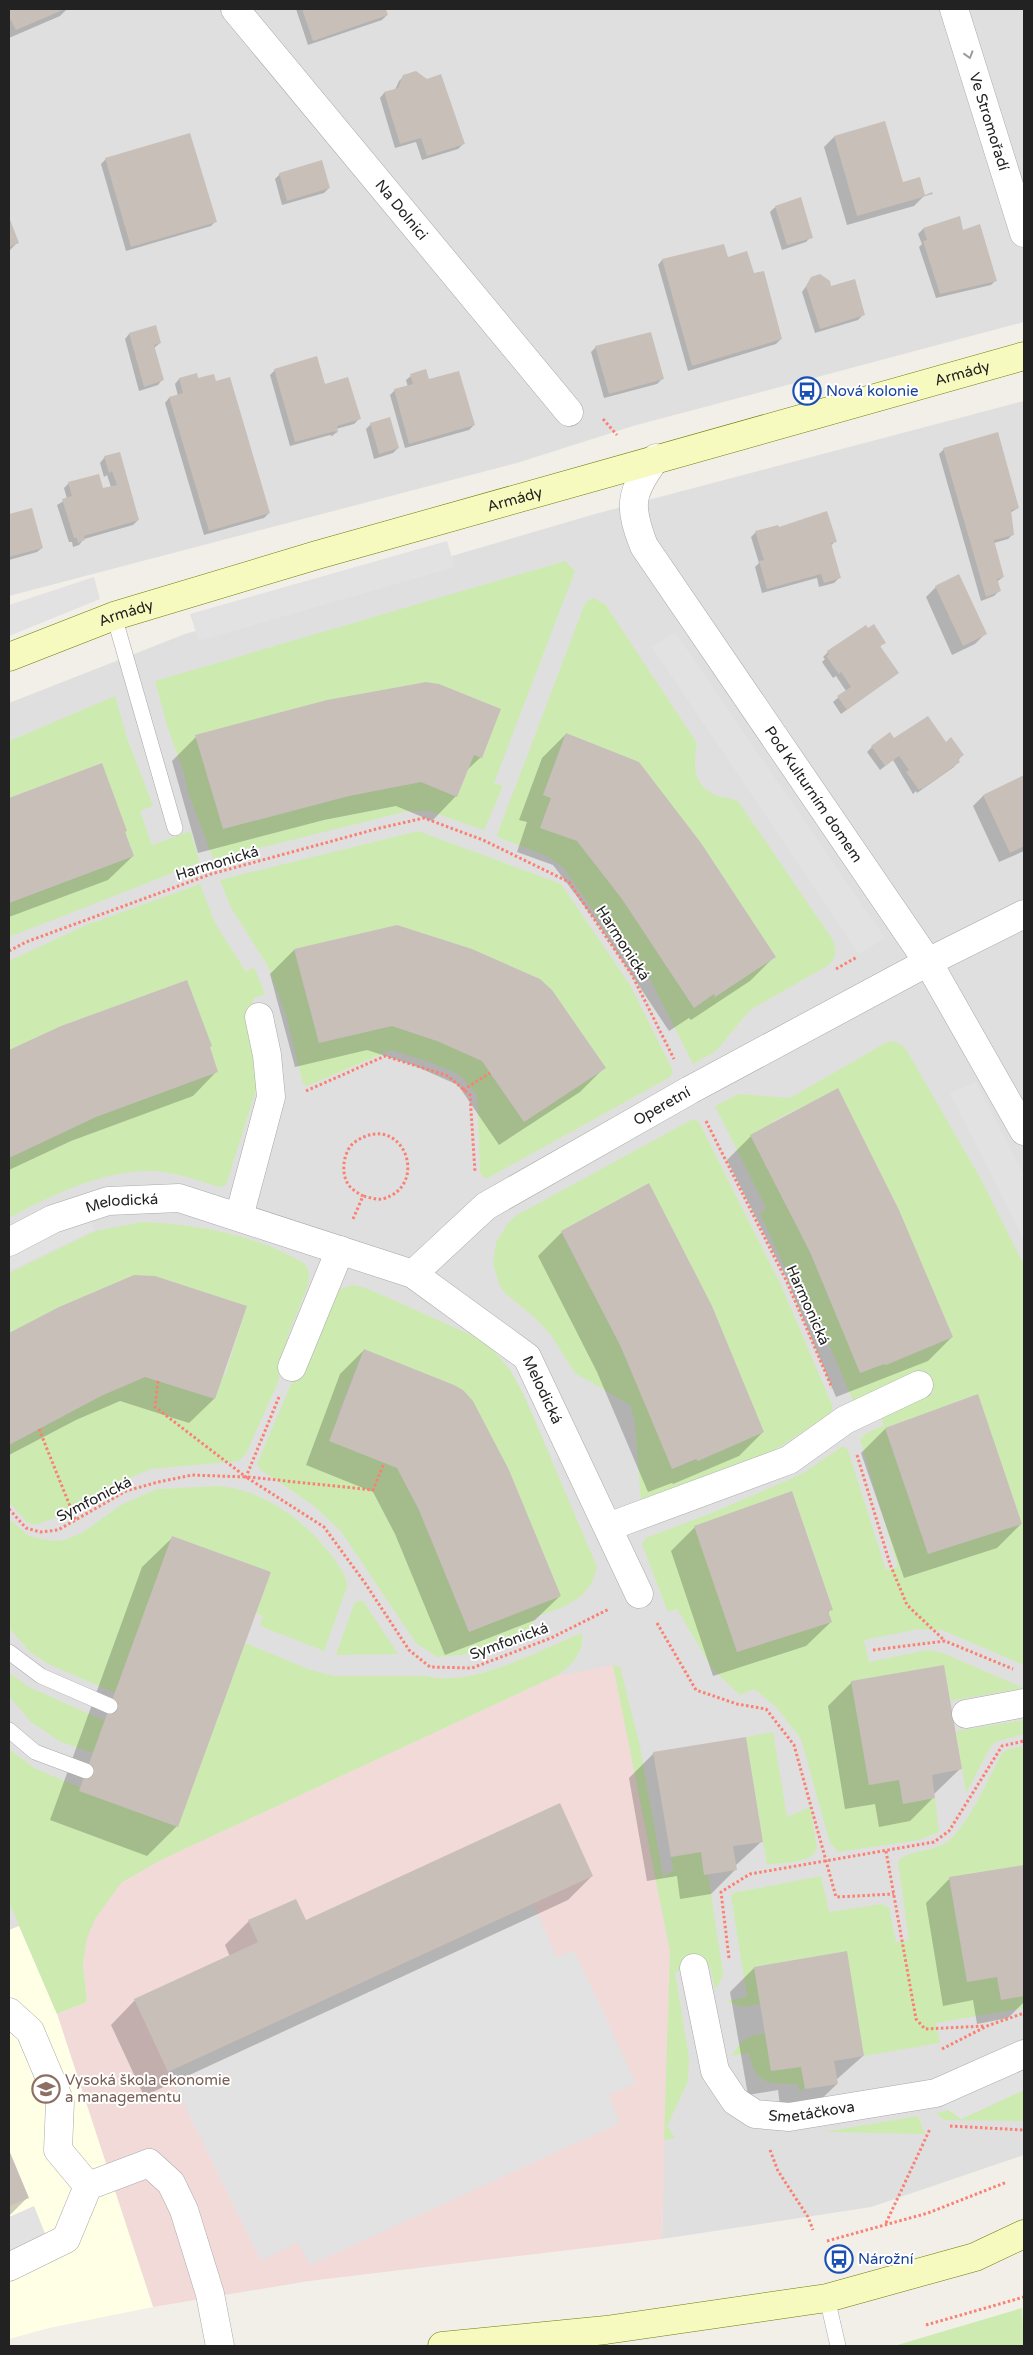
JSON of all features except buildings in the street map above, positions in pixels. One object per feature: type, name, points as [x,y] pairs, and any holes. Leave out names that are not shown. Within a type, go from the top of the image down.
[{"type":"street","name":"Na Dolnici","points":[[235,9],[569,412]]},
{"type":"street","name":"Ve Stromořadí","points":[[954,9],[1024,234]]},
{"type":"street","name":"Armády","points":[[9,657],[114,616],[656,458],[1024,356]]},
{"type":"street","name":"Pod Kulturním domem","points":[[656,458],[642,477],[634,495],[634,521],[644,546],[928,962],[1024,1130]]},
{"type":"street","name":"Operetní","points":[[414,1274],[486,1206],[690,1090],[928,962],[1024,914]]},
{"type":"street","points":[[239,1217],[270,1097],[267,1055],[259,1016]]},
{"type":"street","name":"Melodická","points":[[9,1242],[53,1219],[108,1201],[179,1198],[414,1274],[527,1357],[639,1594]]},
{"type":"street","points":[[292,1367],[340,1250]]},
{"type":"street","points":[[608,1527],[790,1460],[845,1420],[920,1385]]},
{"type":"street","points":[[966,1714],[1024,1703]]},
{"type":"street","name":"Smetáčkova","points":[[694,1968],[715,2071],[735,2101],[755,2114],[789,2117],[936,2093],[1024,2054]]},
{"type":"street","points":[[9,2012],[30,2031],[60,2102],[58,2150],[88,2186]]},
{"type":"street","points":[[9,2267],[66,2239],[88,2186],[149,2163],[171,2184],[184,2210],[210,2294],[220,2346]]},
{"type":"street","points":[[442,2346],[606,2330],[827,2298],[975,2256],[1024,2234]]},
{"type":"lane","points":[[114,616],[175,828]]},
{"type":"lane","points":[[9,1652],[41,1676],[110,1706]]},
{"type":"lane","points":[[9,1730],[35,1752],[86,1771]]},
{"type":"lane","points":[[827,2298],[838,2346]]},
{"type":"path","points":[[597,412],[623,440]]},
{"type":"path","name":"Harmonická","points":[[9,951],[26,942],[211,874],[380,828],[424,818],[483,840],[569,882],[632,975],[787,1282],[845,1420],[890,1564],[907,1605],[945,1641]]},
{"type":"path","points":[[303,1092],[385,1056],[448,1076],[470,1095],[476,1186],[486,1206]]},
{"type":"path","points":[[463,1090],[490,1073]]},
{"type":"path","points":[[380,1133],[397,1140],[406,1152],[409,1172],[400,1189],[381,1199],[363,1196],[348,1184],[343,1168],[350,1145],[365,1135],[380,1133]]},
{"type":"path","points":[[340,1250],[363,1196]]},
{"type":"path","points":[[246,1476],[292,1367]]},
{"type":"path","points":[[158,1381],[155,1407],[246,1476],[373,1490],[384,1463]]},
{"type":"path","points":[[40,1429],[76,1521]]},
{"type":"path","name":"Symfonická","points":[[9,1509],[26,1528],[40,1532],[58,1530],[126,1492],[158,1482],[192,1475],[246,1476],[324,1527],[365,1583],[409,1650],[430,1667],[472,1668],[551,1638],[639,1594]]},
{"type":"path","points":[[639,1594],[696,1690],[738,1704],[766,1709],[794,1745],[828,1861],[836,1897],[894,1894]]},
{"type":"path","points":[[873,1650],[945,1641],[1020,1672]]},
{"type":"path","points":[[730,1965],[721,1892],[750,1874],[934,1842],[949,1831],[1002,1746],[1024,1741]]},
{"type":"path","points":[[886,1850],[916,2019],[925,2029],[987,2026]]},
{"type":"path","points":[[755,2114],[778,2171],[808,2217],[813,2230]]},
{"type":"path","points":[[886,2224],[932,2125]]},
{"type":"path","points":[[828,2241],[928,2212],[1007,2182]]},
{"type":"path","points":[[926,2325],[1024,2297]]},
{"type":"shaded area","points":[[9,9],[1024,9],[1024,322],[633,426],[517,463],[9,596]]},
{"type":"shaded area","points":[[1024,401],[1024,2155],[871,2207],[662,2239],[664,2140],[556,1676],[161,1860],[121,1883],[57,2014],[19,1927],[9,1930],[9,703],[185,634],[595,514]]},
{"type":"shaded area","points":[[447,541],[455,567],[199,641],[190,614]]},
{"type":"shaded area","points":[[94,577],[100,599],[9,636],[9,605]]},
{"type":"shaded area","points":[[675,632],[885,938],[859,954],[652,647]]},
{"type":"shaded area","points":[[976,1082],[1024,1175],[1024,1240],[950,1093]]},
{"type":"shaded area","points":[[90,1218],[94,1230],[9,1271],[9,1256]]},
{"type":"shaded area","points":[[521,1357],[567,1454],[553,1460],[526,1399],[507,1364]]},
{"type":"shaded area","points":[[613,1665],[670,1951],[662,2239],[309,2281],[153,2307],[57,2014],[87,2002],[83,1963],[87,1938],[95,1919],[109,1897],[121,1883],[161,1860],[556,1676]]},
{"type":"shaded area","points":[[533,1904],[557,1957],[574,1950],[636,2083],[609,2095],[620,2123],[310,2265],[298,2242],[261,2261],[168,2072]]},
{"type":"shaded area","name":"Vysoká škola ekonomie a managementu","points":[[19,1926],[57,2014],[153,2307],[49,2328],[9,2339],[9,1930]]},
{"type":"shaded area","points":[[1024,2060],[1024,2090],[961,2119],[936,2101]]},
{"type":"shaded area","points":[[34,2206],[46,2236],[9,2252],[9,2217]]},
{"type":"green space","points":[[565,561],[575,571],[494,783],[503,786],[484,830],[428,811],[408,811],[216,859],[213,858],[189,795],[155,681]],"holes":[[[426,682],[439,684],[501,709],[482,758],[474,755],[457,797],[421,782],[349,796],[223,829],[196,735],[327,700]]]},
{"type":"green space","points":[[593,598],[605,604],[697,743],[695,766],[698,779],[702,785],[715,795],[738,801],[833,940],[835,948],[834,957],[827,966],[750,1010],[716,1051],[693,1064],[645,969],[627,960],[564,868],[547,856],[500,838],[497,835],[587,601]],"holes":[[[566,733],[639,762],[701,843],[776,957],[694,1008],[622,899],[577,841],[540,828],[551,798],[543,795]]]},
{"type":"green space","points":[[115,696],[128,741],[153,806],[140,811],[152,845],[190,831],[199,859],[198,863],[9,937],[9,903],[134,856],[125,832],[127,831],[102,763],[9,798],[9,741]]},
{"type":"green space","points":[[418,831],[561,884],[630,985],[673,1071],[670,1077],[488,1178],[484,1178],[480,1172],[477,1095],[460,1075],[430,1062],[391,1050],[307,1086],[303,1084],[287,1018],[268,966],[231,908],[220,880]],"holes":[[[397,925],[472,949],[540,979],[552,990],[606,1068],[524,1122],[482,1061],[437,1041],[392,1026],[319,1043],[294,949]]]},
{"type":"green space","points":[[200,884],[215,923],[246,972],[254,967],[265,994],[253,998],[254,1052],[258,1082],[226,1185],[219,1187],[170,1173],[153,1171],[134,1172],[96,1179],[42,1201],[9,1218],[9,1158],[96,1117],[218,1072],[210,1047],[212,1046],[187,980],[61,1026],[9,1050],[9,961],[84,926]]},
{"type":"green space","points":[[887,1042],[901,1044],[907,1051],[982,1181],[1024,1265],[1024,1665],[942,1630],[918,1629],[864,1640],[869,1662],[927,1650],[943,1653],[1024,1688],[951,1701],[944,1665],[852,1681],[869,1785],[899,1780],[903,1803],[935,1798],[939,1832],[919,1840],[838,1852],[830,1843],[801,1739],[776,1707],[754,1689],[740,1695],[713,1670],[677,1609],[668,1612],[642,1544],[646,1538],[714,1512],[802,1474],[843,1446],[848,1450],[886,1570],[898,1567],[860,1439],[867,1433],[884,1425],[879,1413],[934,1393],[926,1374],[854,1403],[816,1314],[811,1316],[806,1312],[760,1214],[766,1208],[715,1106],[739,1094],[790,1098]],"holes":[[[838,1089],[899,1210],[953,1337],[886,1365],[884,1364],[861,1373],[810,1252],[751,1135],[774,1123],[773,1121]],[[978,1394],[1022,1524],[928,1554],[885,1428]],[[792,1491],[833,1609],[828,1611],[832,1622],[737,1652],[695,1526]]]},
{"type":"green space","points":[[693,1119],[699,1122],[781,1285],[833,1407],[831,1413],[768,1455],[641,1503],[635,1423],[630,1405],[575,1373],[551,1335],[535,1318],[505,1293],[500,1286],[493,1264],[496,1242],[508,1223],[517,1215]],"holes":[[[649,1183],[712,1306],[764,1432],[698,1461],[696,1459],[673,1469],[621,1347],[561,1231]]]},
{"type":"green space","points":[[142,1222],[184,1225],[247,1238],[267,1245],[305,1264],[309,1272],[308,1286],[288,1335],[278,1382],[246,1454],[239,1461],[151,1469],[110,1486],[74,1511],[35,1525],[27,1522],[9,1502],[9,1445],[101,1396],[145,1377],[215,1399],[223,1375],[225,1375],[247,1306],[155,1276],[134,1275],[59,1307],[9,1333],[9,1273],[95,1231]]},
{"type":"green space","points":[[353,1285],[366,1288],[485,1341],[518,1381],[597,1567],[588,1588],[574,1601],[534,1618],[530,1641],[470,1654],[437,1657],[416,1643],[340,1530],[314,1506],[260,1469],[257,1464],[291,1384],[316,1347],[336,1294],[340,1289]],"holes":[[[364,1349],[463,1390],[473,1401],[509,1470],[561,1596],[469,1632],[419,1510],[397,1468],[337,1416]]]},
{"type":"green space","points":[[219,1486],[254,1494],[286,1512],[314,1536],[341,1569],[347,1587],[324,1651],[260,1626],[263,1616],[256,1613],[271,1572],[172,1536],[115,1693],[48,1664],[29,1651],[9,1628],[9,1519],[29,1536],[53,1541],[64,1540],[82,1533],[121,1505],[157,1489]]},
{"type":"green space","points":[[358,1601],[363,1601],[398,1654],[336,1655],[354,1604]]},
{"type":"green space","points":[[582,1633],[581,1647],[576,1658],[556,1676],[161,1860],[121,1883],[95,1919],[87,1938],[83,1963],[87,2002],[57,2014],[9,1902],[9,1749],[36,1769],[80,1787],[79,1790],[178,1827],[245,1643],[308,1669],[334,1676],[426,1676],[444,1678],[464,1677],[506,1665]]},
{"type":"green space","points":[[613,1665],[620,1667],[640,1746],[663,1876],[673,1871],[671,1857],[701,1852],[704,1875],[708,1874],[723,1973],[715,1989],[710,1966],[675,1972],[689,2058],[688,2081],[667,2126],[675,2138],[664,2140],[670,1951]]},
{"type":"green space","points":[[9,1673],[29,1687],[105,1721],[93,1753],[59,1741],[30,1721],[9,1696]]},
{"type":"green space","points":[[1024,1720],[1024,1734],[995,1742],[990,1748],[966,1793],[956,1731]]},
{"type":"green space","points":[[773,1732],[787,1817],[810,1807],[817,1848],[814,1853],[803,1860],[767,1865],[746,1737]]},
{"type":"green space","points":[[1024,1746],[1024,1865],[949,1878],[967,1982],[997,1977],[1001,2000],[1024,1996],[1024,2008],[936,2023],[940,2043],[864,2056],[846,1951],[754,1967],[760,2004],[743,2007],[726,2001],[747,1997],[731,1896],[733,1893],[821,1876],[829,1912],[882,1904],[889,1908],[896,1942],[909,1940],[898,1862],[907,1855],[935,1848],[947,1842],[955,1835],[970,1813],[1002,1753],[1009,1749]]},
{"type":"green space","points":[[765,2033],[771,2071],[801,2067],[805,2089],[799,2091],[798,2084],[771,2082],[759,2077],[755,2072],[749,2053],[732,2056],[741,2042]]},
{"type":"green space","points":[[1024,2090],[1024,2121],[944,2120],[936,2113],[949,2110],[961,2119]]},
{"type":"green space","points":[[918,2116],[925,2134],[824,2132]]},
{"type":"green space","points":[[1022,2308],[1024,2346],[894,2346]]},
{"type":"place","name":"Nová kolonie","points":[[807,391]]},
{"type":"place","name":"Vysoká škola ekonomie a managementu","points":[[46,2089]]},
{"type":"place","name":"Nárožní","points":[[839,2259]]}]
